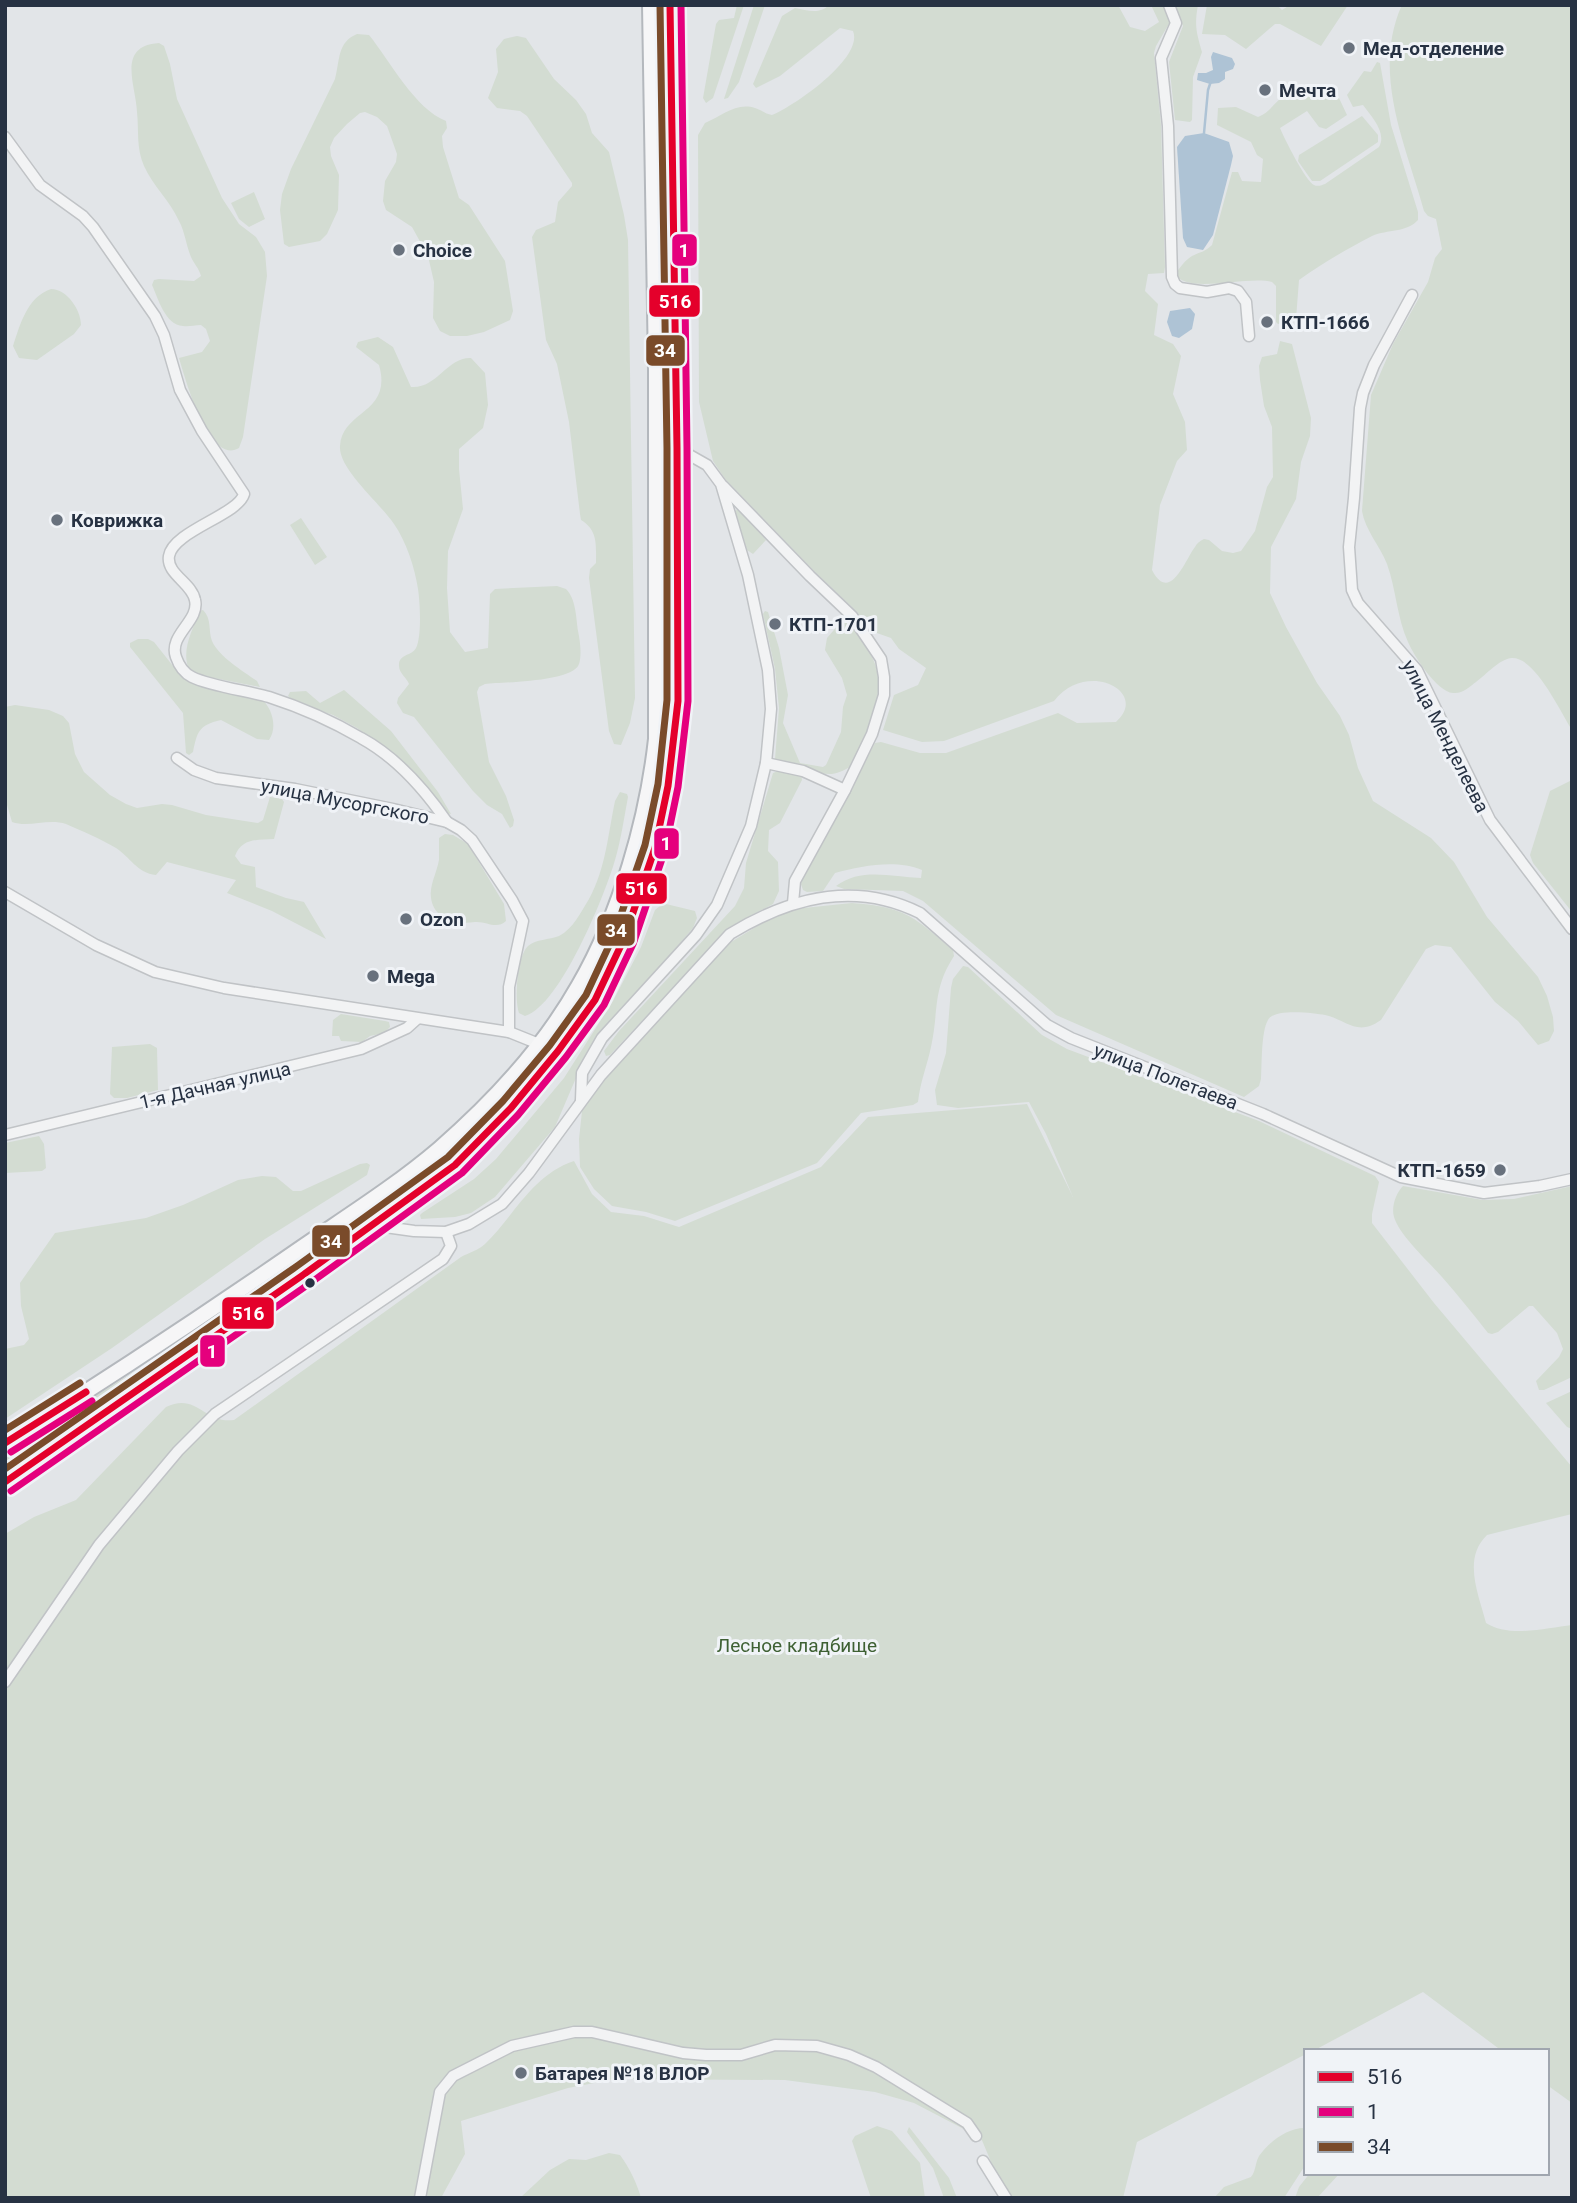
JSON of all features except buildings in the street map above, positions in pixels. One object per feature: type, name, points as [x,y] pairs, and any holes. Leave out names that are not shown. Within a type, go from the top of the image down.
[{"type":"highway","points":[[5,1443],[207,1313],[428,1157],[490,1101],[539,1044],[579,985],[607,927],[638,836],[651,783],[657,699],[656,369],[650,5]]},
{"type":"highway","points":[[5,1482],[455,1165],[511,1108],[558,1051],[595,1000],[624,939],[655,848],[668,786],[678,701],[670,5]]},
{"type":"street","points":[[1169,5],[1176,23],[1161,58],[1168,118],[1172,277],[1180,288],[1207,292],[1229,288],[1238,292],[1246,302],[1249,336]]},
{"type":"street","points":[[5,136],[40,185],[83,216],[93,227],[155,316],[164,335],[180,390],[202,431],[244,494],[240,502],[173,546],[169,554],[169,565],[190,589],[195,600],[196,610],[175,646],[176,658],[182,670],[195,679],[292,706],[365,739],[400,767],[431,800],[447,822]]},
{"type":"street","name":"улица Менделеева","points":[[1412,295],[1385,340],[1363,393],[1349,547],[1352,590],[1359,603],[1417,670],[1490,820],[1572,929]]},
{"type":"street","points":[[677,448],[707,465],[721,484],[852,616],[881,659],[884,695],[872,734],[795,881],[793,903]]},
{"type":"street","points":[[581,1101],[582,1073],[603,1038],[696,935],[717,905],[751,826],[766,763],[771,709],[768,670],[748,575],[721,484]]},
{"type":"street","name":"улица Мусоргского","points":[[177,758],[216,778],[295,789],[424,815],[447,822],[472,839],[512,900],[523,922],[509,987],[509,1032]]},
{"type":"street","points":[[766,763],[803,771],[845,790]]},
{"type":"street","points":[[5,892],[96,945],[155,972],[224,988],[509,1032],[539,1044]]},
{"type":"street","name":"улица Полетаева","points":[[446,1233],[469,1224],[502,1204],[529,1173],[601,1075],[730,934],[755,919],[793,903],[862,896],[900,903],[920,913],[1047,1025],[1071,1038],[1263,1114],[1401,1177],[1484,1193],[1572,1179]]},
{"type":"street","name":"1-я Дачная улица","points":[[5,1135],[361,1049],[407,1028],[417,1019]]},
{"type":"street","points":[[5,1682],[99,1545],[178,1451],[215,1414],[443,1259],[452,1246],[446,1233],[371,1225]]},
{"type":"street","points":[[420,2198],[440,2092],[453,2076],[512,2046],[574,2032],[592,2032],[683,2053],[706,2055],[741,2055],[775,2045],[817,2046],[883,2071],[967,2123],[976,2136]]},
{"type":"street","points":[[983,2161],[1006,2198]]},
{"type":"green space","points":[[737,5],[744,5],[713,98],[706,103],[703,98],[716,24],[719,20],[734,18]]},
{"type":"green space","points":[[754,5],[765,5],[739,82],[728,98],[724,99]]},
{"type":"green space","points":[[829,5],[1118,5],[1130,27],[1145,31],[1159,22],[1151,5],[1163,5],[1170,22],[1154,53],[1161,125],[1165,267],[1164,273],[1148,274],[1145,291],[1158,304],[1154,335],[1173,344],[1181,356],[1173,394],[1185,422],[1187,450],[1177,461],[1160,505],[1152,570],[1159,580],[1165,583],[1171,581],[1204,539],[1222,551],[1233,553],[1241,551],[1255,531],[1267,487],[1273,477],[1272,427],[1264,406],[1259,366],[1262,357],[1277,354],[1280,341],[1292,344],[1311,418],[1310,436],[1301,462],[1296,499],[1271,547],[1270,593],[1317,683],[1340,716],[1373,801],[1431,838],[1454,862],[1487,917],[1538,977],[1553,1017],[1554,1031],[1549,1041],[1538,1045],[1518,1021],[1495,1002],[1451,947],[1435,945],[1426,949],[1381,1020],[1373,1025],[1352,1026],[1333,1017],[1312,1013],[1295,1012],[1272,1016],[1264,1032],[1259,1086],[1244,1097],[1056,1015],[923,901],[903,891],[844,889],[836,886],[846,880],[866,875],[921,878],[922,870],[890,864],[867,866],[835,873],[823,891],[803,890],[801,884],[804,875],[875,743],[881,742],[920,753],[946,753],[1058,713],[1077,723],[1116,722],[1124,711],[1125,700],[1120,691],[1110,684],[1082,682],[1054,701],[944,741],[922,742],[883,730],[894,695],[918,685],[926,668],[899,649],[891,638],[874,632],[725,479],[713,461],[699,402],[698,135],[705,123],[735,108],[748,107],[772,115],[825,80],[848,54],[854,42],[853,31],[840,28],[780,76],[756,88],[753,84],[782,16],[795,8],[817,11]]},
{"type":"green space","points":[[1174,5],[1198,5],[1196,19],[1202,52],[1193,77],[1190,122],[1175,120],[1169,62],[1183,26]]},
{"type":"green space","points":[[1207,5],[1277,5],[1282,10],[1290,5],[1348,5],[1321,46],[1280,24],[1275,24],[1246,49],[1225,35],[1202,34]]},
{"type":"green space","points":[[1572,5],[1572,730],[1538,675],[1521,660],[1512,658],[1502,661],[1460,692],[1447,691],[1433,680],[1408,642],[1387,564],[1366,525],[1362,511],[1371,395],[1393,344],[1428,282],[1435,258],[1442,249],[1436,219],[1424,211],[1401,135],[1391,84],[1393,33],[1401,7]]},
{"type":"green space","points":[[357,34],[369,35],[414,95],[435,115],[446,121],[447,128],[442,136],[443,147],[459,198],[469,205],[505,261],[513,311],[510,320],[484,332],[467,336],[450,336],[440,331],[433,318],[434,282],[428,256],[412,227],[386,210],[383,201],[385,181],[396,162],[397,154],[387,126],[377,117],[365,112],[347,124],[334,138],[330,147],[339,175],[338,210],[327,234],[320,241],[289,247],[284,244],[280,210],[282,194],[291,169],[335,79],[343,47]]},
{"type":"green space","points":[[517,36],[526,38],[554,79],[576,100],[586,114],[592,133],[609,152],[628,240],[635,698],[630,723],[621,745],[614,744],[609,731],[589,578],[590,569],[596,563],[595,538],[591,528],[581,520],[569,422],[557,364],[546,340],[532,237],[536,230],[555,222],[558,202],[572,183],[527,116],[520,111],[497,108],[488,98],[498,72],[496,49],[504,39]]},
{"type":"green space","points":[[159,43],[164,46],[170,64],[177,99],[222,198],[239,224],[256,237],[265,252],[267,276],[243,437],[239,448],[228,450],[208,433],[179,358],[202,352],[210,341],[206,329],[201,325],[183,326],[171,321],[152,285],[154,280],[159,279],[194,281],[201,276],[191,257],[179,221],[148,173],[140,153],[132,79],[133,59],[137,51]]},
{"type":"green space","points":[[1377,62],[1380,63],[1391,125],[1418,212],[1418,220],[1408,227],[1372,236],[1299,280],[1296,319],[1278,324],[1276,286],[1272,282],[1192,283],[1175,274],[1189,258],[1212,245],[1232,172],[1238,172],[1242,181],[1261,182],[1263,159],[1257,155],[1251,142],[1217,125],[1218,108],[1236,107],[1258,117],[1286,95],[1301,90],[1317,91],[1339,98],[1347,115],[1326,129],[1319,127],[1307,111],[1280,128],[1310,182],[1317,186],[1325,184],[1379,147],[1381,136],[1374,120],[1363,105],[1353,107],[1347,95],[1364,71],[1371,72]]},
{"type":"green space","points":[[1362,116],[1378,135],[1378,142],[1320,181],[1312,181],[1298,161],[1299,155]]},
{"type":"green space","points":[[254,192],[265,219],[249,227],[239,219],[231,203]]},
{"type":"green space","points":[[51,289],[68,296],[79,313],[81,325],[74,334],[37,360],[19,358],[13,346],[22,321],[36,298]]},
{"type":"green space","points":[[378,337],[393,347],[411,387],[428,383],[463,359],[471,358],[485,373],[488,405],[483,428],[459,449],[463,509],[448,551],[450,632],[465,652],[488,648],[490,594],[495,589],[557,586],[566,589],[574,603],[581,652],[579,664],[574,670],[552,678],[485,684],[479,687],[477,692],[489,762],[506,796],[514,820],[510,828],[502,814],[487,805],[473,791],[414,717],[403,713],[397,703],[409,684],[400,671],[399,662],[414,651],[418,643],[420,610],[417,581],[402,538],[388,516],[346,465],[340,446],[349,425],[373,403],[379,393],[379,365],[356,347],[358,342]]},
{"type":"green space","points":[[740,508],[766,540],[753,554],[747,550],[735,511]]},
{"type":"green space","points":[[301,518],[327,557],[315,565],[290,525]]},
{"type":"green space","points":[[203,610],[208,617],[215,647],[257,681],[260,687],[198,675],[189,670],[186,655],[188,641],[200,611]]},
{"type":"green space","points":[[768,612],[779,648],[788,695],[783,723],[800,763],[823,767],[826,765],[841,732],[847,695],[842,678],[825,650],[827,638],[840,623],[846,622],[873,659],[878,676],[877,702],[853,765],[846,769],[832,774],[819,773],[775,759],[779,708],[775,669],[763,614]]},
{"type":"green space","points":[[138,639],[154,642],[181,676],[190,682],[261,698],[272,718],[273,729],[269,740],[257,739],[221,720],[203,727],[193,752],[189,755],[186,753],[183,713],[130,647],[130,643]]},
{"type":"green space","points":[[344,690],[391,731],[438,792],[451,814],[446,813],[378,744],[357,728],[333,715],[295,702],[288,696],[290,692],[306,691],[320,703]]},
{"type":"green space","points":[[15,705],[49,710],[63,716],[69,723],[75,754],[84,772],[110,795],[137,808],[172,805],[206,815],[258,823],[263,820],[270,797],[282,799],[284,802],[274,839],[246,843],[235,856],[241,864],[255,867],[256,887],[304,902],[326,939],[272,911],[227,893],[236,880],[167,862],[156,875],[149,874],[116,848],[66,824],[12,822],[5,798],[5,707]]},
{"type":"green space","points":[[778,771],[801,775],[802,780],[780,823],[769,830],[768,851],[778,862],[779,891],[773,904],[730,927],[610,1055],[606,1056],[604,1051],[619,1031],[735,906],[744,888],[746,863],[773,773]]},
{"type":"green space","points":[[1572,780],[1572,912],[1533,863],[1530,855],[1550,791]]},
{"type":"green space","points":[[620,792],[628,797],[619,845],[610,876],[591,922],[552,992],[539,1008],[525,1016],[519,1013],[517,998],[519,968],[524,951],[535,942],[564,933],[583,909],[599,875],[615,801]]},
{"type":"green space","points":[[445,834],[453,835],[468,844],[504,904],[506,921],[502,924],[454,922],[441,916],[433,905],[431,889],[439,860],[439,838]]},
{"type":"green space","points":[[852,903],[885,907],[907,915],[953,950],[954,956],[939,990],[931,1047],[918,1102],[861,1113],[817,1163],[675,1221],[612,1206],[594,1189],[580,1167],[579,1139],[585,1091],[649,1030],[731,942],[764,922],[794,909]]},
{"type":"green space","points":[[666,904],[695,911],[697,918],[693,928],[588,1050],[555,1127],[495,1197],[471,1213],[421,1219],[422,1213],[474,1179],[496,1159],[564,1078],[613,1001],[641,947],[655,910]]},
{"type":"green space","name":"Лесное кладбище","points":[[963,966],[968,967],[1042,1035],[1067,1049],[1259,1121],[1375,1176],[1379,1182],[1372,1223],[1434,1303],[1572,1467],[1572,1514],[1487,1535],[1475,1555],[1474,1578],[1486,1623],[1495,1628],[1516,1631],[1572,1625],[1572,2103],[1549,2086],[1549,2049],[1499,2049],[1423,1992],[1317,2049],[1304,2049],[1304,2055],[1137,2142],[1123,2198],[1011,2198],[997,2176],[981,2138],[914,2103],[875,2092],[785,2080],[615,2079],[568,2088],[461,2121],[465,2154],[441,2198],[5,2198],[5,1534],[34,1517],[76,1500],[166,1407],[185,1403],[215,1418],[234,1420],[461,1257],[483,1246],[535,1186],[559,1167],[574,1161],[592,1194],[611,1212],[644,1216],[679,1227],[821,1167],[868,1117],[1027,1104],[1073,1197],[1029,1102],[958,1108],[937,1105],[935,1090],[946,1053],[953,979]]},
{"type":"green space","points":[[341,1014],[389,1022],[390,1027],[384,1033],[370,1036],[362,1042],[341,1041],[339,1036],[332,1036],[333,1020]]},
{"type":"green space","points":[[150,1044],[157,1048],[158,1090],[127,1098],[114,1098],[110,1094],[112,1047]]},
{"type":"green space","points":[[39,1136],[44,1144],[46,1168],[42,1171],[5,1173],[5,1143]]},
{"type":"green space","points":[[367,1163],[370,1165],[367,1175],[265,1239],[112,1348],[5,1419],[5,1349],[24,1345],[29,1339],[21,1306],[20,1283],[55,1233],[146,1218],[183,1205],[238,1180],[276,1177],[293,1191],[301,1191]]},
{"type":"green space","points":[[1403,1186],[1483,1200],[1514,1199],[1572,1186],[1572,1377],[1539,1390],[1536,1381],[1559,1357],[1563,1349],[1557,1333],[1533,1306],[1529,1306],[1498,1332],[1488,1333],[1397,1224],[1393,1213],[1394,1205]]},
{"type":"green space","points":[[178,1345],[5,1469],[5,1458],[95,1396]]},
{"type":"green space","points":[[1572,1391],[1572,1429],[1567,1427],[1546,1403]]},
{"type":"green space","points":[[877,2126],[892,2131],[920,2163],[925,2198],[871,2198],[852,2141],[855,2136]]},
{"type":"green space","points":[[909,2127],[949,2178],[957,2198],[944,2198],[933,2168],[907,2132]]},
{"type":"green space","points":[[1304,2128],[1304,2167],[1284,2198],[1214,2198],[1224,2187],[1251,2177],[1259,2156],[1268,2146],[1286,2133]]},
{"type":"green space","points":[[609,2153],[620,2155],[641,2198],[520,2198],[550,2170],[569,2159],[586,2160]]},
{"type":"green space","points":[[1308,2175],[1338,2175],[1317,2198],[1295,2198]]},
{"type":"water","points":[[1213,52],[1232,58],[1235,64],[1233,69],[1225,72],[1225,79],[1219,83],[1210,84],[1197,80],[1198,73],[1213,70]]},
{"type":"water","points":[[1204,133],[1229,142],[1233,156],[1213,235],[1203,250],[1187,247],[1183,238],[1177,147],[1185,136]]},
{"type":"water","points":[[1190,308],[1195,314],[1192,329],[1179,338],[1172,336],[1167,322],[1170,311]]},
{"type":"waterway","points":[[1204,133],[1211,81]]},
{"type":"transit line","name":"34","points":[[5,1469],[297,1266],[448,1157],[503,1101],[550,1045],[586,995],[614,935],[645,845],[658,784],[667,700],[667,448],[660,5]]},
{"type":"transit line","name":"516","points":[[5,1482],[303,1275],[455,1165],[511,1108],[558,1051],[595,1000],[624,939],[655,848],[668,786],[678,701],[670,5]]},
{"type":"transit line","name":"1","points":[[11,1491],[309,1284],[462,1173],[518,1115],[566,1057],[604,1005],[633,944],[665,850],[678,787],[688,701],[681,5]]},
{"type":"transit line","name":"34","points":[[5,1430],[80,1383]]},
{"type":"transit line","name":"516","points":[[5,1443],[86,1392]]},
{"type":"transit line","name":"1","points":[[11,1452],[92,1401]]},
{"type":"place","name":"Мед-отделение","points":[[1349,48]]},
{"type":"place","name":"Мечта","points":[[1265,90]]},
{"type":"place","name":"Choice","points":[[399,250]]},
{"type":"place","name":"КТП-1666","points":[[1267,322]]},
{"type":"place","name":"Коврижка","points":[[57,520]]},
{"type":"place","name":"КТП-1701","points":[[775,624]]},
{"type":"place","name":"Ozon","points":[[406,919]]},
{"type":"place","name":"Mega","points":[[373,976]]},
{"type":"place","name":"КТП-1659","points":[[1500,1170]]},
{"type":"place","name":"Батарея №18 ВЛОР","points":[[521,2073]]}]
